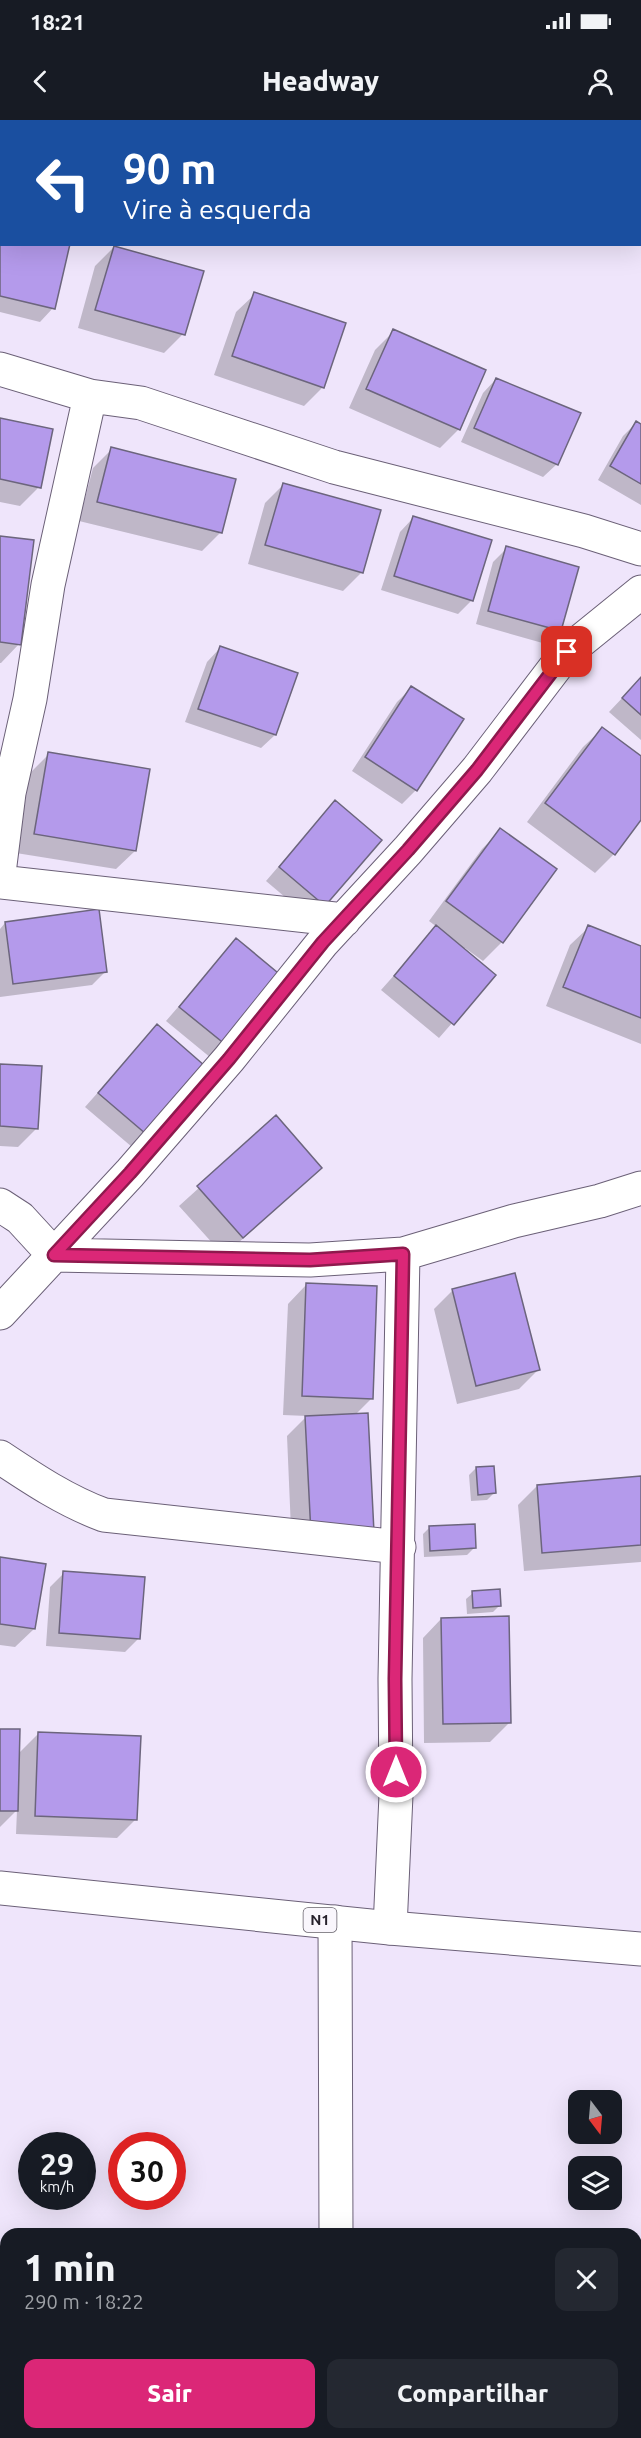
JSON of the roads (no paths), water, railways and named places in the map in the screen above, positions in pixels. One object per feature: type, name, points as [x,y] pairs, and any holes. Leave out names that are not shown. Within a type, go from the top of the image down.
[{"type":"street","points":[[0,369],[90,396],[141,403],[334,467],[584,531],[641,549]]},
{"type":"street","points":[[0,865],[9,793],[30,699],[48,585],[90,396]]},
{"type":"street","points":[[0,1313],[130,1173],[344,920],[477,770],[567,652],[641,592]]},
{"type":"street","points":[[0,882],[344,920]]},
{"type":"street","points":[[0,1205],[20,1218],[54,1255],[310,1260],[403,1254],[514,1221],[600,1201],[641,1188]]},
{"type":"street","points":[[390,1928],[396,1795],[395,1679],[403,1254]]},
{"type":"street","points":[[0,1457],[42,1485],[83,1507],[104,1515],[399,1547]]},
{"type":"street","name":"N1","points":[[0,1888],[390,1928],[641,1949]]},
{"type":"street","points":[[335,1922],[336,2228]]}]
